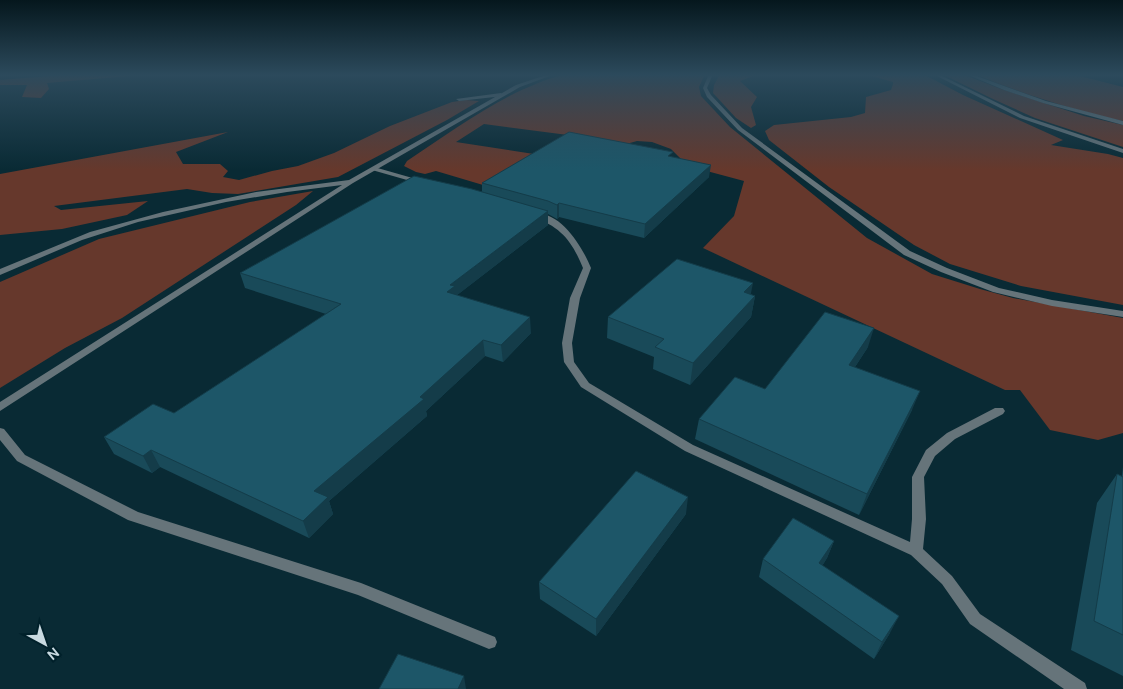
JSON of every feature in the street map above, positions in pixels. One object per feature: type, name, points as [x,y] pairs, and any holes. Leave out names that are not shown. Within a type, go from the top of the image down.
[{"type":"street","points":[[0,407],[351,182],[482,106]]},
{"type":"street","points":[[719,106],[740,129],[907,253],[996,290],[1052,303],[1123,314]]},
{"type":"street","points":[[1000,106],[1022,117],[1123,151]]},
{"type":"street","points":[[1059,106],[1123,123]]},
{"type":"street","points":[[374,169],[431,185]]},
{"type":"street","points":[[0,272],[105,229],[286,189],[351,182]]},
{"type":"street","points":[[522,211],[558,224],[579,247],[587,268],[575,298],[567,343],[569,362],[585,385],[689,448],[916,552],[948,580],[975,619],[1080,689]]},
{"type":"street","points":[[916,552],[920,519],[918,477],[930,453],[951,436],[999,411]]},
{"type":"street","points":[[0,432],[20,458],[132,516],[361,590],[489,642]]},
{"type":"shaded area","points":[[441,106],[470,106],[338,177],[238,194],[212,193],[187,189],[54,206],[61,210],[148,201],[127,215],[62,229],[0,235],[0,174],[228,132],[176,152],[183,164],[220,164],[228,171],[223,177],[239,180],[298,166],[334,153],[390,126]]},
{"type":"shaded area","points":[[491,106],[710,106],[730,127],[867,238],[932,274],[1013,298],[1123,318],[1123,433],[1098,440],[1050,430],[1020,390],[1005,390],[703,248],[734,216],[744,181],[688,166],[671,149],[652,142],[637,141],[612,148],[591,138],[484,124],[456,142],[534,154],[483,185],[436,171],[425,174],[416,172],[404,166],[407,161]]},
{"type":"shaded area","points":[[725,106],[752,106],[756,125],[751,128],[736,118]]},
{"type":"shaded area","points":[[865,106],[988,106],[1063,140],[1051,145],[1123,158],[1123,305],[1021,286],[950,264],[914,245],[829,187],[769,140],[765,131],[774,125],[851,117],[865,113]]},
{"type":"shaded area","points":[[1009,106],[1054,106],[1084,116],[1123,125],[1123,147],[1035,118]]},
{"type":"shaded area","points":[[1065,106],[1123,106],[1123,121]]},
{"type":"shaded area","points":[[313,191],[296,205],[122,318],[65,348],[0,388],[0,282],[99,239],[250,202]]},
{"type":"building","points":[[569,132],[673,152],[668,156],[711,165],[645,224],[559,203],[557,205],[482,183]]},
{"type":"building","points":[[414,176],[472,189],[548,211],[450,285],[455,286],[447,292],[530,317],[501,345],[483,340],[420,397],[424,399],[314,491],[328,497],[303,521],[151,450],[143,456],[104,437],[153,404],[174,413],[341,304],[240,273]]},
{"type":"building","points":[[677,259],[753,283],[744,292],[755,296],[693,363],[655,347],[664,339],[608,317]]},
{"type":"building","points":[[825,312],[874,328],[849,365],[920,391],[867,494],[699,419],[735,377],[765,389]]},
{"type":"building","points":[[636,471],[688,497],[596,619],[539,582]]},
{"type":"building","points":[[1117,474],[1123,477],[1123,635],[1094,621]]},
{"type":"building","points":[[793,518],[834,541],[819,563],[899,616],[882,642],[763,559]]},
{"type":"building","points":[[398,654],[464,676],[458,689],[379,689]]}]
